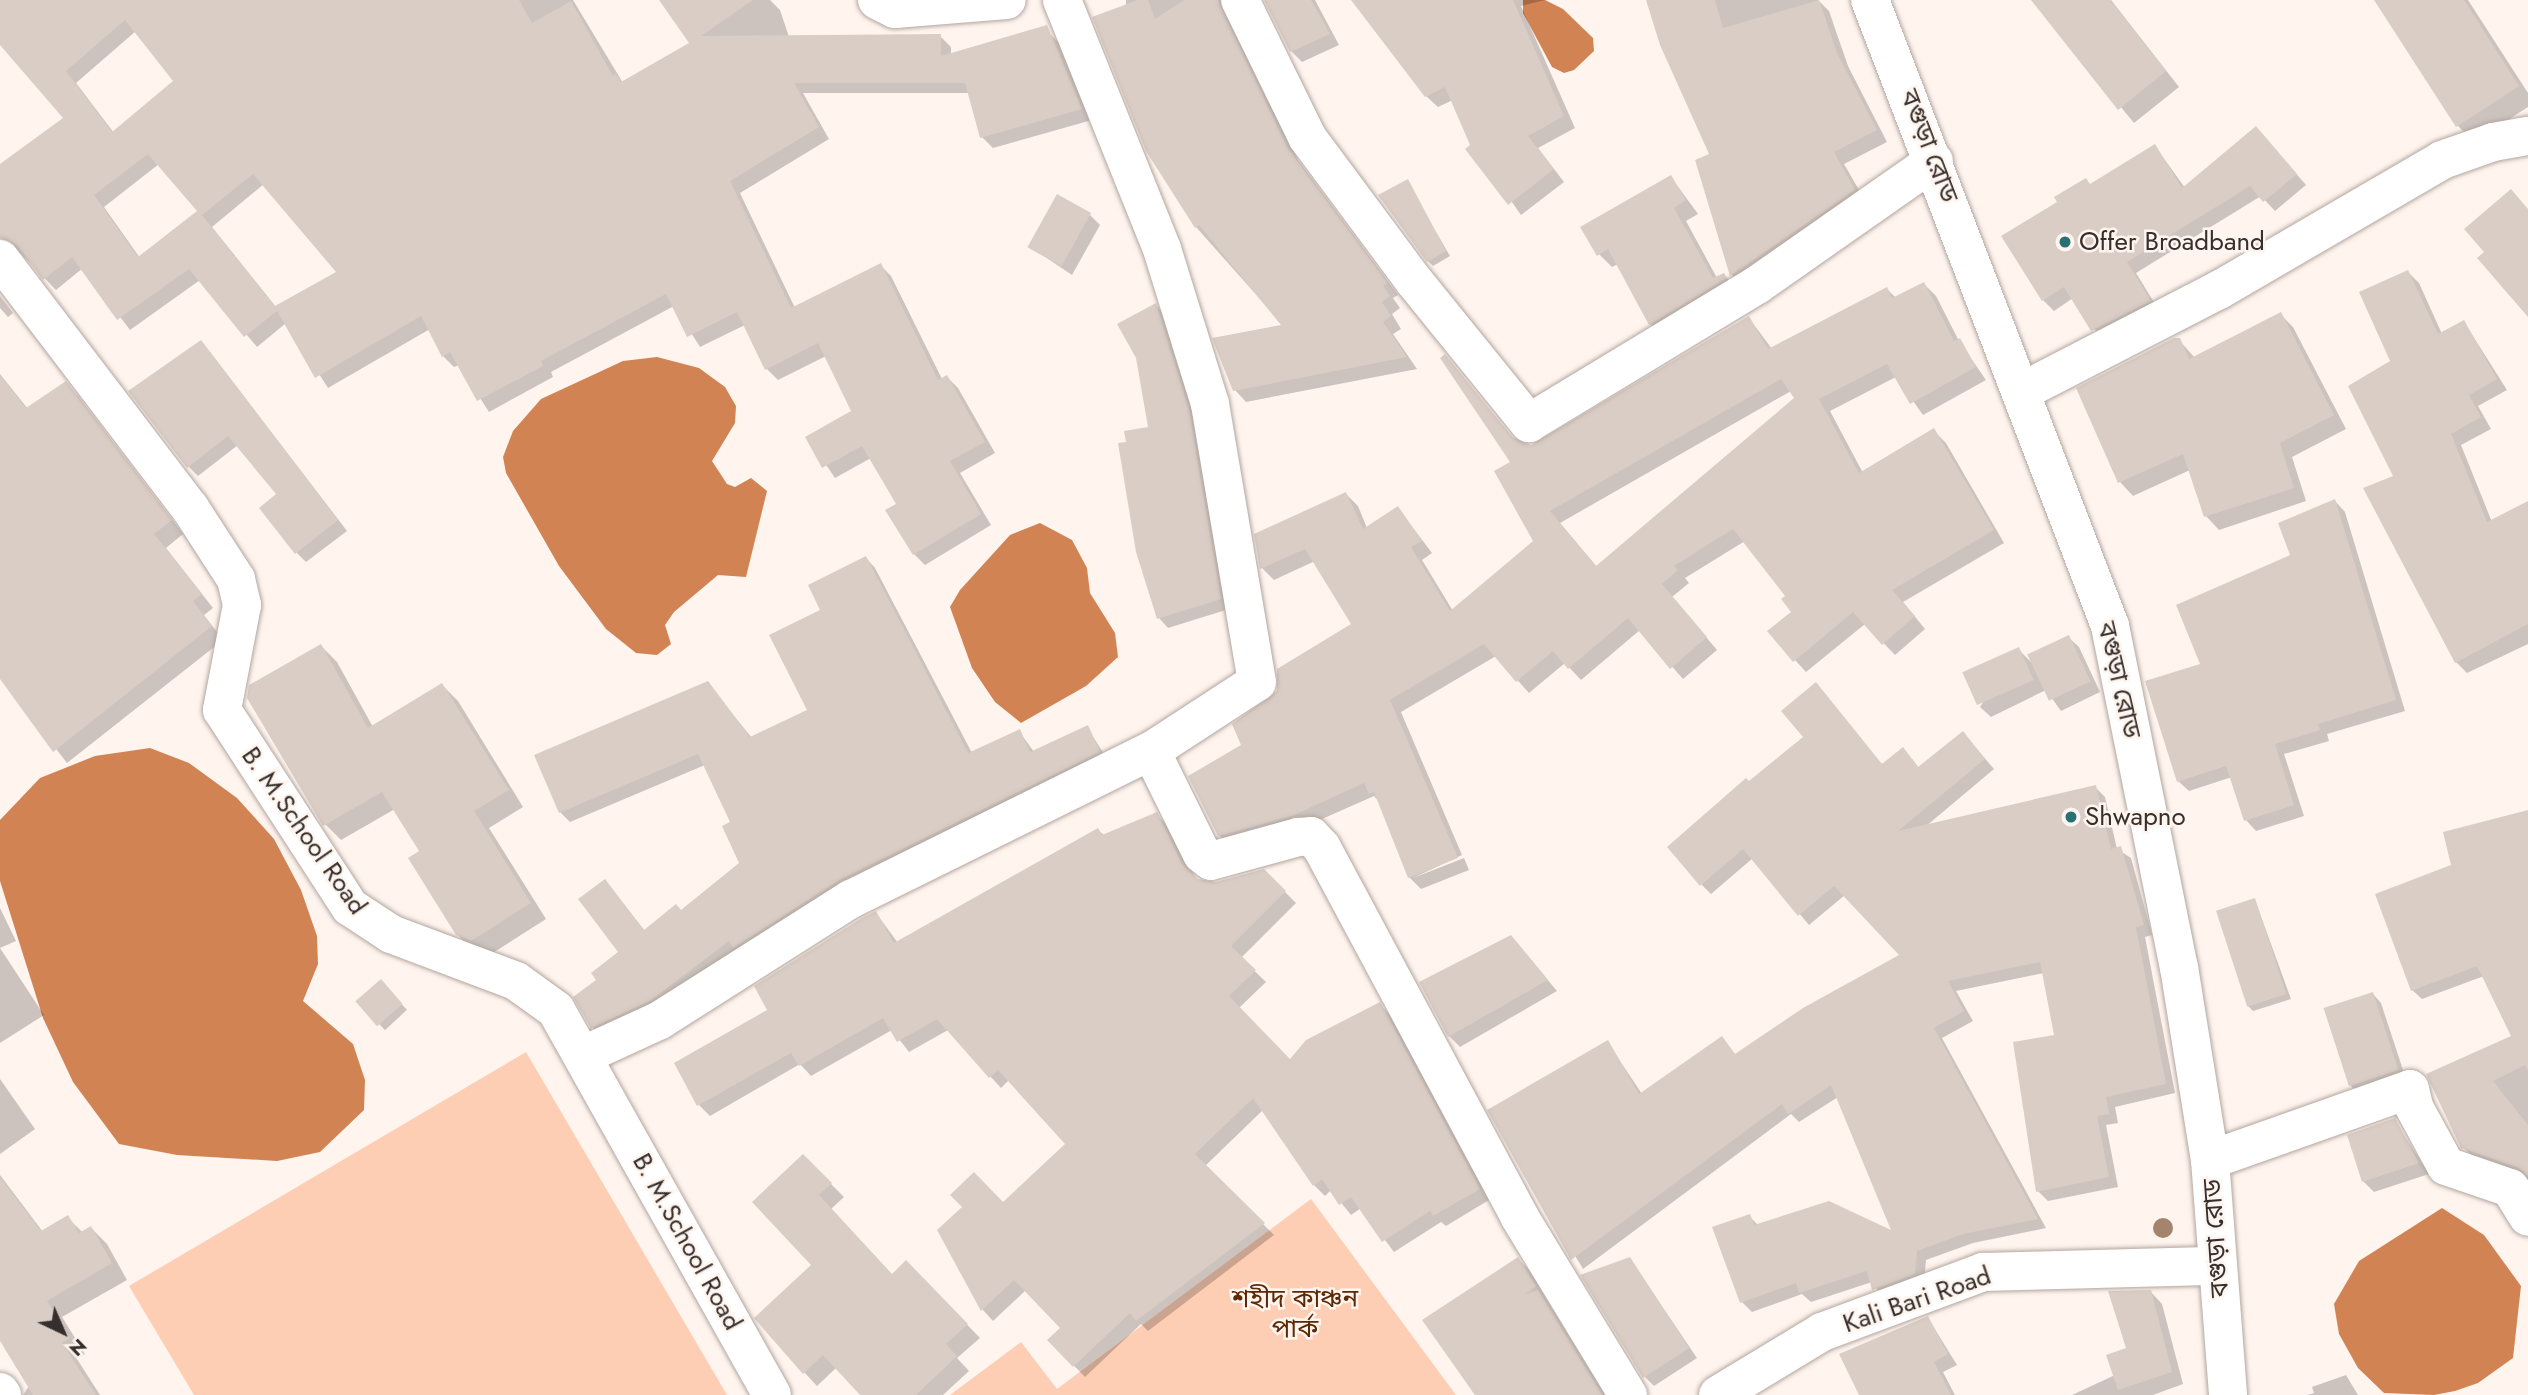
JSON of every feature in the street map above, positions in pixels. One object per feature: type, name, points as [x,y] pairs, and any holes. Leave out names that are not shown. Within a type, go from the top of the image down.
[{"type":"street","points":[[877,0],[895,9],[1007,0]]},
{"type":"street","points":[[584,1055],[660,1020],[851,900],[1152,751],[1257,682],[1229,533],[1210,404],[1162,249],[1062,0]]},
{"type":"street","points":[[1240,0],[1307,137],[1414,281],[1529,423],[1757,285],[1934,161]]},
{"type":"street","name":"বগুড়া রোড","points":[[1870,0],[1934,161],[2110,626],[2179,967],[2210,1160],[2228,1395]]},
{"type":"street","points":[[2021,392],[2219,290],[2442,160],[2493,142],[2528,136]]},
{"type":"street","name":"B. M.School Road","points":[[0,259],[190,508],[236,579],[242,605],[222,710],[351,907],[391,934],[532,989],[556,1010],[584,1055],[772,1395]]},
{"type":"street","points":[[1152,751],[1202,854],[1211,861],[1298,837],[1311,836],[1322,848],[1480,1146],[1628,1395]]},
{"type":"street","points":[[2210,1160],[2410,1089],[2414,1107],[2446,1166],[2510,1188],[2528,1217]]},
{"type":"street","name":"Kali Bari Road","points":[[1718,1395],[1822,1332],[1983,1272],[2218,1266]]},
{"type":"green space","points":[[526,1052],[727,1395],[194,1395],[129,1286]]},
{"type":"green space","name":"শহীদ কাঞ্চন পার্ক","points":[[1311,1199],[1456,1395],[950,1395],[1021,1342],[1057,1389]]},
{"type":"shaded area","points":[[1523,0],[1545,0],[1563,9],[1593,38],[1594,51],[1574,70],[1564,73],[1552,67],[1523,13]]},
{"type":"shaded area","points":[[657,357],[699,368],[725,387],[736,406],[735,423],[712,461],[727,484],[735,487],[751,478],[767,491],[746,577],[718,575],[674,612],[665,625],[671,644],[657,655],[636,653],[606,629],[559,566],[506,473],[503,457],[513,431],[541,399],[623,361]]},
{"type":"shaded area","points":[[1040,523],[1072,540],[1087,568],[1090,593],[1115,633],[1118,657],[1086,686],[1021,723],[995,702],[972,668],[950,607],[960,590],[1010,535]]},
{"type":"shaded area","points":[[150,748],[189,763],[237,798],[274,839],[301,890],[317,936],[318,964],[303,1001],[353,1044],[365,1080],[364,1110],[320,1152],[277,1161],[177,1155],[119,1144],[73,1082],[43,1018],[0,881],[0,820],[40,778],[95,756]]},
{"type":"shaded area","points":[[2442,1208],[2484,1235],[2521,1286],[2513,1358],[2478,1383],[2455,1391],[2434,1395],[2384,1393],[2358,1368],[2339,1334],[2334,1304],[2359,1261]]},
{"type":"building","points":[[0,0],[519,0],[532,23],[571,1],[613,76],[616,74],[621,82],[689,43],[659,0],[753,0],[701,36],[941,34],[941,56],[1047,25],[1082,109],[980,138],[965,83],[794,83],[819,127],[730,181],[791,308],[881,263],[938,380],[947,375],[985,442],[950,461],[981,514],[913,555],[885,510],[896,504],[862,446],[822,468],[805,437],[851,411],[818,343],[765,370],[737,312],[687,337],[666,294],[541,361],[543,366],[477,401],[450,352],[442,357],[421,316],[315,378],[277,311],[244,337],[189,269],[117,320],[72,257],[43,280],[17,245],[0,238],[0,164],[63,118],[0,45]],"holes":[[[125,20],[173,81],[112,132],[66,71]],[[148,154],[197,211],[138,257],[94,195]],[[253,174],[336,272],[275,306],[202,215]]]},
{"type":"building","points":[[1138,0],[1148,0],[1155,19],[1184,0],[1218,0],[1287,147],[1388,283],[1383,286],[1390,296],[1382,302],[1391,316],[1383,322],[1407,357],[1233,391],[1212,338],[1281,325],[1199,225],[1195,228],[1146,151],[1092,17]]},
{"type":"building","points":[[1264,0],[1311,0],[1330,34],[1290,52]]},
{"type":"building","points":[[1351,0],[1513,0],[1564,116],[1528,136],[1554,169],[1508,205],[1465,149],[1470,145],[1445,87],[1425,97]]},
{"type":"building","points":[[1646,0],[1715,0],[1723,28],[1819,0],[1837,53],[1877,130],[1834,152],[1855,190],[1730,276],[1695,160],[1709,154],[1660,45]]},
{"type":"building","points":[[2031,0],[2110,0],[2166,71],[2118,110]]},
{"type":"building","points":[[2374,0],[2464,0],[2519,86],[2456,127]]},
{"type":"building","points":[[2256,126],[2297,174],[2263,202],[2250,186],[2127,262],[2151,301],[2091,331],[2064,287],[2042,301],[2001,236],[2057,202],[2054,197],[2086,178],[2090,184],[2155,144],[2182,188]]},
{"type":"building","points":[[1671,175],[1686,200],[1674,208],[1713,278],[1724,273],[1727,278],[1649,325],[1608,249],[1597,256],[1580,227]]},
{"type":"building","points":[[1408,179],[1446,251],[1427,262],[1378,195]]},
{"type":"building","points":[[2511,189],[2528,209],[2528,317],[2477,258],[2484,252],[2464,229]]},
{"type":"building","points":[[1057,194],[1091,213],[1062,266],[1027,247]]},
{"type":"building","points":[[2408,270],[2438,334],[2464,320],[2497,379],[2469,395],[2481,417],[2451,434],[2487,522],[2528,501],[2528,624],[2455,663],[2363,488],[2393,476],[2348,386],[2390,361],[2359,292]]},
{"type":"building","points":[[1924,282],[1954,341],[1960,338],[1976,367],[1910,404],[1887,364],[1819,399],[1859,473],[1934,428],[1994,530],[1892,590],[1915,616],[1882,645],[1853,612],[1793,662],[1767,631],[1791,612],[1781,599],[1785,596],[1733,529],[1674,566],[1678,570],[1662,584],[1707,637],[1670,669],[1628,618],[1568,669],[1553,651],[1516,682],[1484,644],[1390,700],[1458,858],[1408,878],[1374,792],[1369,794],[1364,783],[1292,816],[1218,836],[1188,776],[1241,745],[1232,724],[1277,691],[1277,669],[1351,624],[1305,549],[1260,569],[1254,534],[1346,492],[1363,529],[1398,506],[1422,541],[1411,547],[1450,611],[1533,541],[1494,471],[1510,462],[1440,358],[1445,354],[1512,437],[1531,445],[1749,316],[1768,349],[1887,287],[1892,298]],"holes":[[[1781,379],[1794,398],[1596,566],[1550,511]]]},
{"type":"building","points":[[1156,303],[1189,409],[1221,599],[1157,619],[1136,552],[1118,443],[1126,442],[1124,431],[1148,427],[1136,358],[1117,324]]},
{"type":"building","points":[[2281,312],[2334,415],[2280,443],[2294,488],[2204,517],[2183,454],[2118,483],[2076,388],[2174,338],[2180,338],[2189,359]]},
{"type":"building","points":[[201,340],[338,520],[295,554],[259,508],[276,494],[228,436],[187,468],[128,391]]},
{"type":"building","points":[[0,375],[26,408],[66,381],[172,520],[154,534],[202,594],[193,601],[212,626],[53,752],[0,679]]},
{"type":"building","points":[[2335,499],[2396,700],[2318,724],[2320,730],[2275,744],[2294,805],[2244,821],[2226,766],[2177,782],[2145,681],[2200,664],[2176,605],[2290,555],[2278,523]]},
{"type":"building","points":[[866,556],[968,753],[1020,729],[1030,752],[1088,725],[1100,752],[841,879],[733,948],[729,941],[650,1001],[591,1028],[573,997],[596,980],[591,973],[618,952],[578,899],[605,879],[644,930],[676,904],[681,910],[739,863],[722,826],[730,822],[698,754],[559,813],[534,755],[708,681],[750,737],[807,710],[769,635],[820,610],[808,585]]},
{"type":"building","points":[[2069,635],[2091,681],[2049,701],[2027,654]]},
{"type":"building","points":[[321,644],[368,728],[442,683],[509,790],[474,811],[531,903],[471,941],[456,935],[408,858],[419,851],[382,792],[323,826],[247,698],[249,685]]},
{"type":"building","points":[[2019,647],[2034,680],[1977,705],[1962,672]]},
{"type":"building","points":[[1816,682],[1882,764],[1903,747],[1918,767],[1963,731],[1985,759],[1898,831],[2096,785],[2111,849],[2121,846],[2144,925],[2136,927],[2166,1084],[2106,1097],[2109,1114],[2097,1116],[2109,1177],[2036,1192],[2013,1042],[2054,1035],[2040,962],[1948,981],[1964,1011],[1934,1028],[2038,1219],[1963,1234],[1917,1251],[1915,1274],[1872,1290],[1867,1271],[1799,1293],[1796,1283],[1740,1303],[1712,1227],[1750,1214],[1754,1225],[1829,1201],[1891,1230],[1831,1085],[1788,1114],[1782,1104],[1571,1260],[1487,1110],[1608,1040],[1639,1094],[1722,1036],[1735,1054],[1803,1008],[1899,955],[1834,886],[1798,916],[1743,849],[1700,886],[1667,847],[1746,778],[1749,781],[1803,737],[1781,711]]},
{"type":"building","points":[[2528,810],[2528,1071],[2525,1065],[2493,1081],[2528,1125],[2528,1176],[2517,1167],[2461,1148],[2426,1074],[2511,1036],[2477,966],[2411,991],[2375,894],[2451,865],[2443,832]]},
{"type":"building","points":[[1157,812],[1182,864],[1198,879],[1216,882],[1264,869],[1286,891],[1231,946],[1256,970],[1229,996],[1290,1059],[1306,1040],[1380,1002],[1480,1189],[1433,1216],[1430,1211],[1382,1242],[1351,1197],[1339,1205],[1322,1179],[1313,1186],[1253,1098],[1195,1154],[1265,1223],[1136,1321],[1130,1313],[1073,1367],[1047,1340],[1060,1328],[1014,1280],[981,1311],[937,1230],[962,1207],[950,1195],[974,1172],[1003,1202],[1065,1144],[998,1070],[989,1078],[937,1019],[897,1042],[883,1018],[799,1066],[791,1053],[697,1106],[674,1063],[767,1010],[754,986],[862,918],[876,911],[894,943],[1098,828],[1102,835]]},
{"type":"building","points":[[2255,898],[2286,994],[2247,1007],[2216,911]]},
{"type":"building","points":[[1511,935],[1548,980],[1448,1037],[1419,982]]},
{"type":"building","points":[[381,979],[403,1004],[377,1026],[355,1001]]},
{"type":"building","points":[[2373,992],[2398,1070],[2349,1086],[2324,1008]]},
{"type":"building","points":[[2395,1118],[2419,1163],[2362,1182],[2347,1135]]},
{"type":"building","points":[[803,1154],[832,1183],[819,1195],[892,1274],[906,1260],[968,1324],[946,1344],[957,1356],[916,1395],[860,1395],[823,1355],[803,1374],[754,1318],[811,1265],[752,1202]]},
{"type":"building","points":[[0,1177],[41,1231],[68,1215],[79,1233],[91,1226],[112,1263],[47,1301],[70,1338],[62,1343],[96,1395],[33,1395],[0,1341]]},
{"type":"building","points":[[1518,1257],[1536,1286],[1524,1295],[1538,1290],[1602,1395],[1475,1395],[1422,1320]]},
{"type":"building","points":[[1630,1257],[1689,1348],[1643,1378],[1580,1275]]},
{"type":"building","points":[[2151,1290],[2172,1372],[2118,1390],[2106,1355],[2126,1348],[2108,1291]]},
{"type":"building","points":[[1928,1316],[1948,1354],[1934,1362],[1951,1395],[1859,1395],[1839,1354]]},
{"type":"place","name":"Offer Broadband","points":[[2065,242]]},
{"type":"place","name":"Shwapno","points":[[2071,817]]}]
